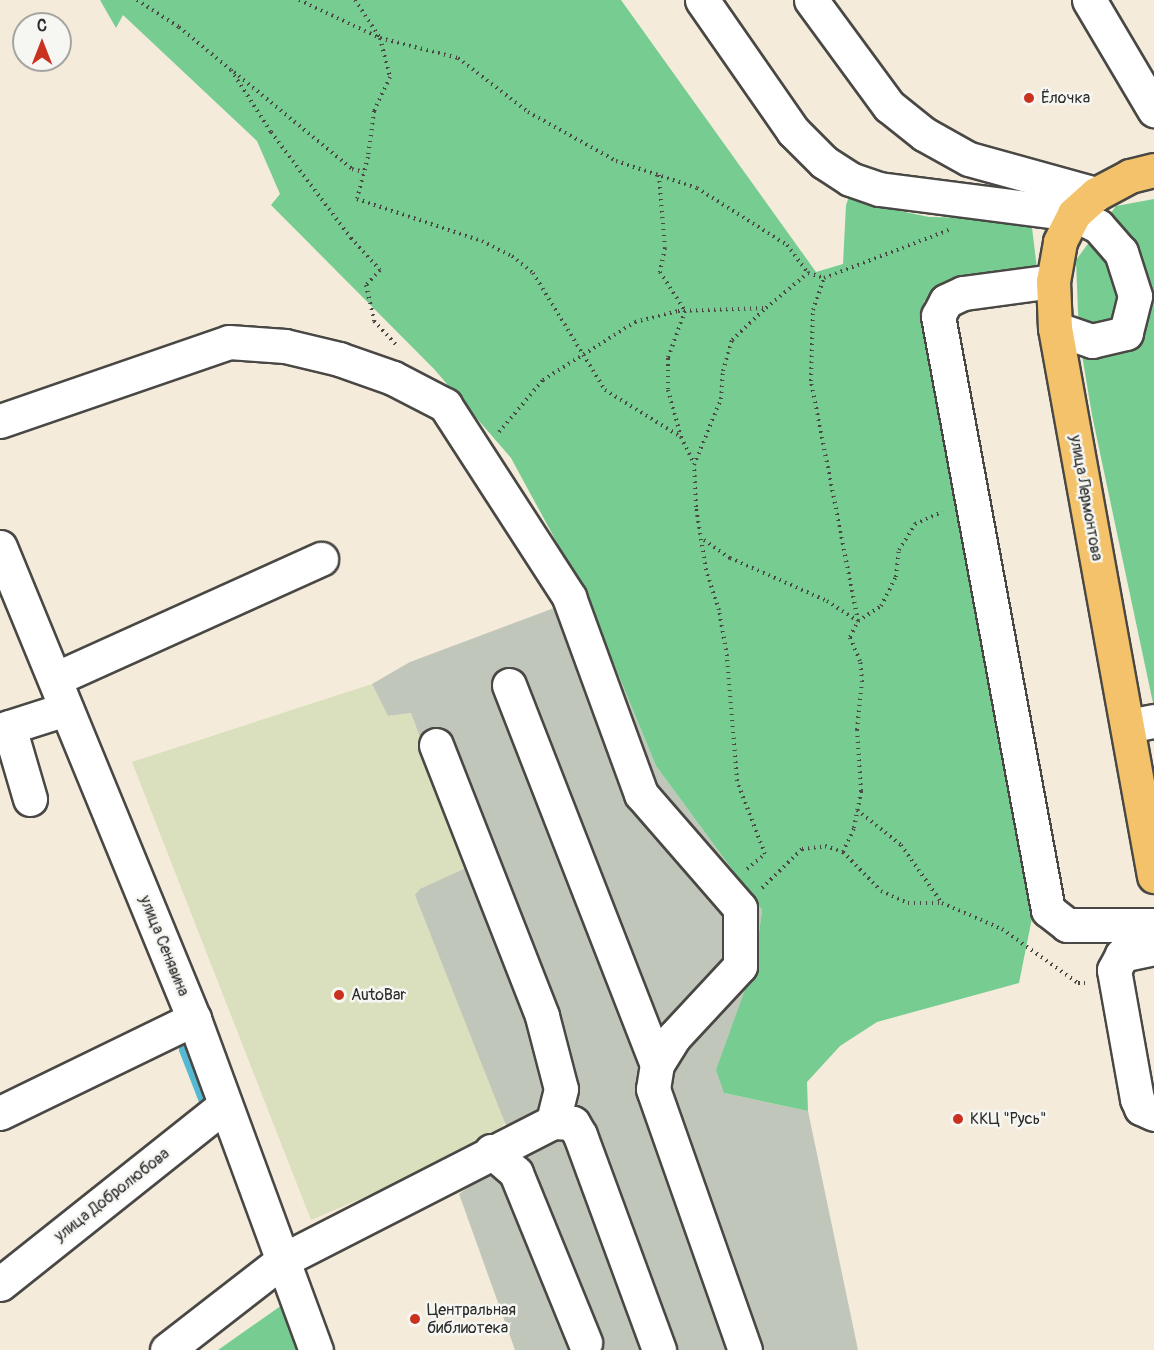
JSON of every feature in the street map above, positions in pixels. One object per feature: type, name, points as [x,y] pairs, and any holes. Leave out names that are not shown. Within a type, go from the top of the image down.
[{"type":"main road","points":[[1085,204],[1130,176],[1154,170]]},
{"type":"main road","name":"улица Лермонтова","points":[[1085,204],[1060,242],[1053,281],[1055,328],[1141,723],[1154,876]]},
{"type":"street","points":[[702,0],[793,131],[824,162],[850,179],[890,191],[1085,204]]},
{"type":"street","points":[[811,0],[889,106],[924,134],[969,159],[1085,204],[1098,226],[1121,252],[1135,296],[1126,333],[1110,340],[1092,341],[1055,328]]},
{"type":"street","points":[[1089,0],[1154,110]]},
{"type":"street","points":[[1053,281],[963,293],[941,308],[938,316],[970,501],[1048,910],[1067,925],[1154,925]]},
{"type":"street","points":[[0,421],[230,342],[285,346],[339,359],[405,384],[445,405],[569,597],[641,794],[732,899],[740,966],[674,1037],[657,1064],[653,1089],[745,1350]]},
{"type":"street","name":"улица Сенявина","points":[[0,547],[194,1019],[224,1106],[316,1350]]},
{"type":"street","points":[[55,679],[321,559]]},
{"type":"street","points":[[508,685],[657,1064]]},
{"type":"street","points":[[30,799],[4,729],[66,709]]},
{"type":"street","points":[[436,745],[542,1016],[561,1089],[553,1122]]},
{"type":"street","points":[[1154,948],[1122,955],[1115,962],[1116,981],[1137,1099],[1141,1108],[1154,1114]]},
{"type":"street","points":[[1,1110],[194,1019]]},
{"type":"street","name":"улица Добролюбова","points":[[0,1284],[224,1106]]},
{"type":"street","points":[[167,1350],[283,1260],[491,1151],[553,1122],[573,1123],[580,1135],[659,1350]]},
{"type":"street","points":[[491,1151],[516,1173],[585,1342]]},
{"type":"path","points":[[137,0],[179,27],[352,169],[364,172]]},
{"type":"path","points":[[299,0],[380,38],[458,58],[528,112],[616,160],[697,188],[747,218],[787,245],[808,273],[824,278],[956,227]]},
{"type":"path","points":[[355,0],[380,38],[390,77],[374,111],[357,199],[482,241],[512,256],[533,273],[605,390],[681,437]]},
{"type":"path","points":[[231,70],[271,132],[351,237],[380,270],[366,285],[374,321],[407,355],[405,384]]},
{"type":"path","points":[[659,175],[665,248],[660,272],[686,311]]},
{"type":"path","points":[[694,465],[721,399],[723,370],[732,340],[808,273]]},
{"type":"path","points":[[824,278],[813,310],[811,381],[858,621]]},
{"type":"path","points":[[478,456],[543,380],[583,357],[635,322],[686,311],[766,308]]},
{"type":"path","points":[[686,311],[668,358],[668,390],[681,437],[694,465],[696,507],[706,570],[719,610],[727,656],[737,780],[765,854],[732,899]]},
{"type":"path","points":[[843,852],[861,790],[857,730],[862,682],[860,661],[850,637],[858,621],[881,606],[896,577],[899,550],[915,524],[970,501]]},
{"type":"path","points":[[703,540],[730,558],[827,601],[858,621]]},
{"type":"path","points":[[857,810],[901,845],[942,903]]},
{"type":"path","points":[[732,899],[802,849],[825,846],[843,852],[881,891],[909,903],[942,903],[1002,929],[1078,983],[1116,981]]},
{"type":"shaded area","points":[[586,596],[656,766],[762,910],[755,962],[724,1093],[808,1111],[858,1350],[515,1350],[459,1194],[521,1148],[505,1123],[415,895],[420,889],[468,867],[411,713],[388,716],[372,684],[410,662]]},
{"type":"shaded area","name":"AutoBar","points":[[372,684],[388,716],[411,713],[468,868],[421,889],[505,1123],[482,1147],[311,1220],[132,762]]},
{"type":"green space","points":[[100,0],[621,0],[816,272],[843,264],[846,205],[850,194],[867,192],[891,209],[929,217],[1031,219],[1037,269],[975,278],[924,301],[1033,913],[1019,983],[877,1022],[840,1046],[807,1082],[808,1111],[724,1093],[716,1070],[755,962],[762,910],[656,766],[586,596],[511,458],[434,369],[271,205],[280,194],[257,141],[123,15],[116,28]]},
{"type":"green space","points":[[1154,199],[1153,703],[1092,415],[1079,337],[1076,260],[1116,206]]},
{"type":"green space","points":[[282,1305],[298,1350],[218,1350]]},
{"type":"waterway","points":[[183,1050],[206,1109]]},
{"type":"place","name":"Ёлочка","points":[[1029,98]]},
{"type":"place","name":"AutoBar","points":[[339,995]]},
{"type":"place","name":"ККЦ \"Русь\"","points":[[958,1119]]},
{"type":"place","name":"Центральная библиотека","points":[[415,1319]]}]
